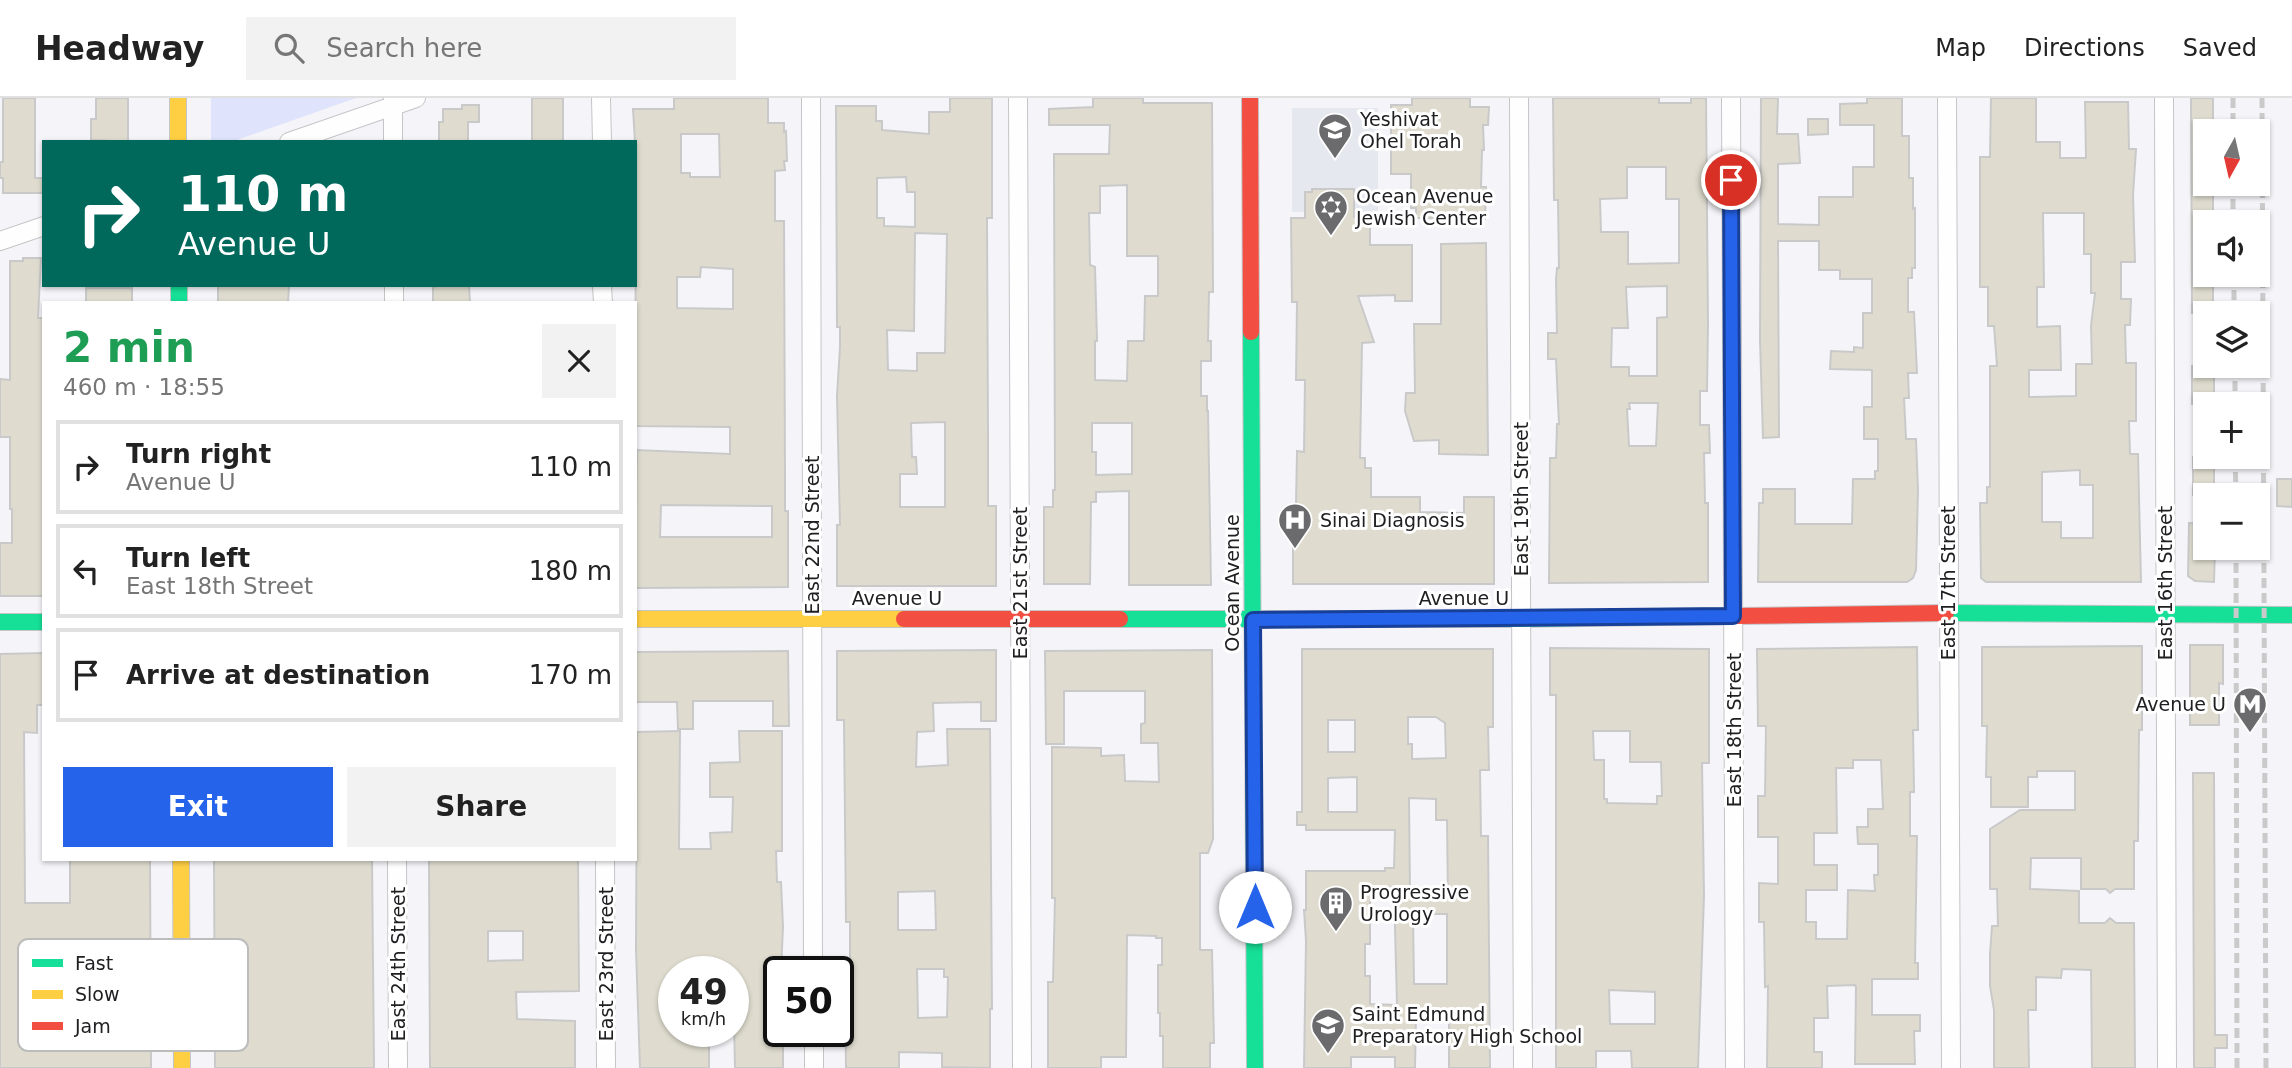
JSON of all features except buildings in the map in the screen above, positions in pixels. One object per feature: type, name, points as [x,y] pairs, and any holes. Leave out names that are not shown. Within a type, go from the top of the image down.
[{"type":"main road","points":[[178,98],[178,140]]},
{"type":"main road","name":"Ocean Avenue","points":[[1250,98],[1255,1068]]},
{"type":"main road","name":"Avenue U","points":[[637,619],[1521,619],[1949,613],[2292,615]]},
{"type":"main road","points":[[0,622],[42,622]]},
{"type":"main road","points":[[181,861],[181,939]]},
{"type":"street","points":[[294,140],[393,102],[416,98]]},
{"type":"street","points":[[601,98],[602,140]]},
{"type":"street","name":"East 22nd Street","points":[[811,98],[813,956]]},
{"type":"street","name":"East 21st Street","points":[[1018,98],[1022,1068]]},
{"type":"street","name":"East 19th Street","points":[[1519,98],[1523,1068]]},
{"type":"street","name":"East 18th Street","points":[[1731,98],[1735,1068]]},
{"type":"street","name":"East 17th Street","points":[[1947,98],[1951,1068]]},
{"type":"street","name":"East 16th Street","points":[[2164,98],[2167,1068]]},
{"type":"street","points":[[393,102],[393,140]]},
{"type":"street","points":[[0,241],[42,227]]},
{"type":"street","name":"East 24th Street","points":[[397,861],[398,1068]]},
{"type":"street","name":"East 23rd Street","points":[[605,861],[606,1068]]},
{"type":"street","points":[[814,1047],[814,1068]]},
{"type":"shaded area","points":[[211,98],[356,98],[237,140],[211,140]]},
{"type":"shaded area","name":"Yeshivat Ohel Torah","points":[[1292,108],[1378,108],[1378,212],[1292,212]]},
{"type":"railway","points":[[2233,98],[2233,119]]},
{"type":"railway","points":[[2262,98],[2266,1068]]},
{"type":"railway","points":[[2233,196],[2233,210]]},
{"type":"railway","points":[[2234,287],[2234,301]]},
{"type":"railway","points":[[2235,378],[2235,392]]},
{"type":"railway","points":[[2235,469],[2236,483]]},
{"type":"railway","points":[[2236,560],[2237,1068]]},
{"type":"traffic: fast","points":[[179,287],[179,301]]},
{"type":"traffic: fast","points":[[1251,332],[1255,1068]]},
{"type":"traffic: fast","points":[[1946,613],[2292,615]]},
{"type":"traffic: fast","points":[[1120,619],[1737,616]]},
{"type":"traffic: fast","points":[[0,622],[42,622]]},
{"type":"traffic: slow","points":[[178,98],[178,140]]},
{"type":"traffic: slow","points":[[637,619],[904,619]]},
{"type":"traffic: slow","points":[[181,861],[181,939]]},
{"type":"traffic: slow","points":[[182,1051],[182,1068]]},
{"type":"traffic: jam","points":[[1250,98],[1251,332]]},
{"type":"traffic: jam","points":[[1737,616],[1946,613]]},
{"type":"traffic: jam","points":[[904,619],[1120,619]]},
{"type":"place","name":"Yeshivat Ohel Torah","points":[[1335,160]]},
{"type":"place","name":"Ocean Avenue Jewish Center","points":[[1331,237]]},
{"type":"place","name":"Sinai Diagnosis","points":[[1295,550]]},
{"type":"place","name":"Avenue U","points":[[2250,734]]},
{"type":"place","name":"Progressive Urology","points":[[1336,933]]},
{"type":"place","name":"Saint Edmund Preparatory High School","points":[[1328,1055]]},
{"type":"route","points":[[1255,907],[1253,620],[1733,616],[1731,180]]}]
